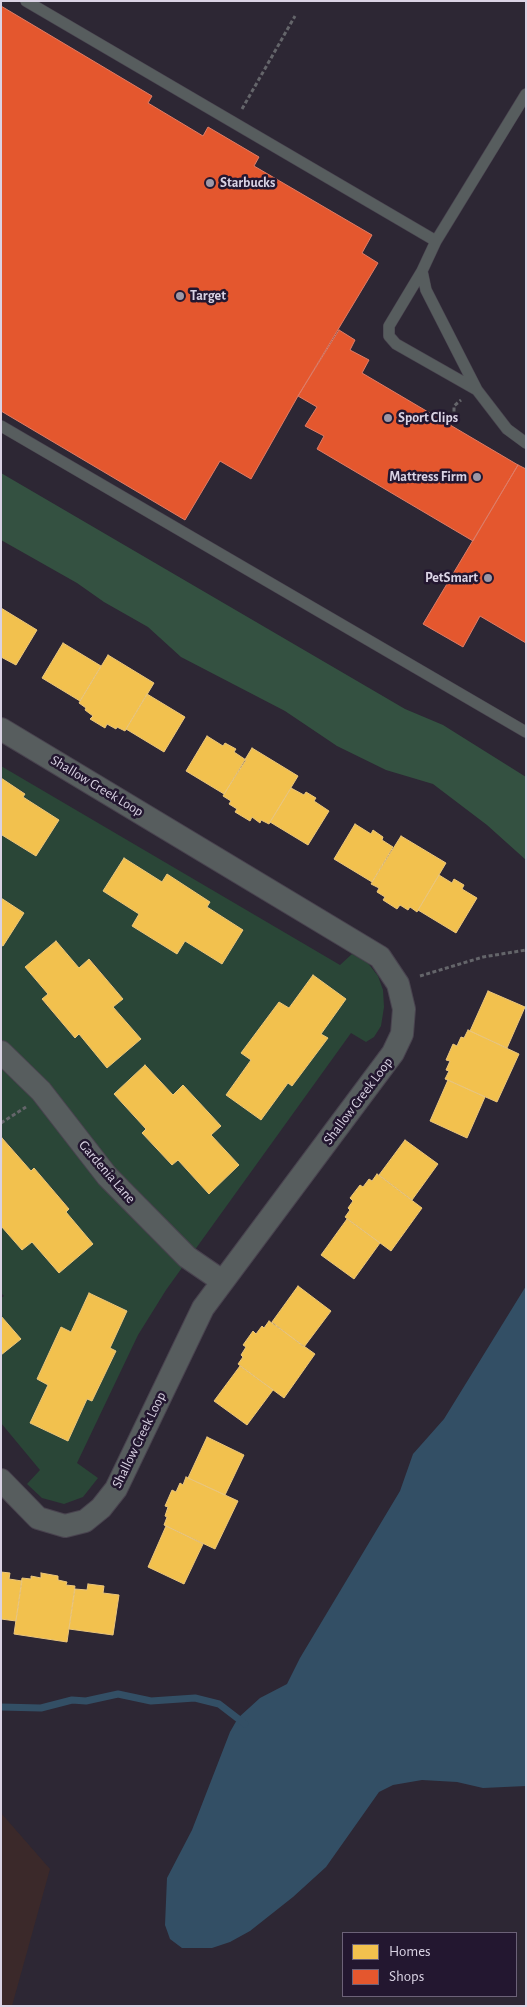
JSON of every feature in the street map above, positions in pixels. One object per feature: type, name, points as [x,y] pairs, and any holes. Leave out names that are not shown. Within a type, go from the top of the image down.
[{"type":"street","name":"Shallow Creek Loop","points":[[1,729],[358,942],[380,957],[398,984],[404,1009],[402,1034],[394,1053],[203,1308],[116,1489],[101,1508],[85,1521],[65,1526],[38,1518],[1,1480]]},
{"type":"street","name":"Gardenia Lane","points":[[1,1052],[45,1096],[107,1176],[187,1257],[222,1282]]},
{"type":"lane","points":[[26,1],[436,240]]},
{"type":"lane","points":[[476,390],[396,344],[389,336],[389,326],[422,271],[436,240],[526,94]]},
{"type":"lane","points":[[422,271],[426,290],[476,390],[507,429],[526,443]]},
{"type":"lane","points":[[1,426],[526,732]]},
{"type":"path","points":[[234,123],[295,16]]},
{"type":"path","points":[[454,418],[454,406],[461,400]]},
{"type":"path","points":[[398,984],[463,962],[526,950]]},
{"type":"path","points":[[1,1123],[45,1096]]},
{"type":"shaded area","points":[[1,1813],[50,1869],[12,2006],[1,2006]]},
{"type":"green space","points":[[1,473],[405,709],[443,725],[526,777],[526,860],[487,825],[433,784],[386,770],[337,746],[285,711],[181,657],[148,627],[104,602],[77,583],[1,540]]},
{"type":"green space","points":[[1,766],[340,965],[352,954],[367,962],[378,976],[383,990],[384,1007],[381,1026],[374,1037],[366,1042],[351,1033],[166,1290],[138,1335],[77,1463],[98,1478],[83,1497],[64,1504],[42,1498],[27,1484],[40,1470],[1,1423],[1,1355],[20,1339],[1,1316],[1,1298],[4,1296],[1,1293],[1,1226],[22,1250],[69,1208],[34,1168],[31,1171],[3,1138],[1,1139],[1,945],[3,946],[24,913],[1,898],[1,836],[36,856],[59,820],[23,797],[25,793],[1,778]],"holes":[[[167,874],[210,902],[207,907],[243,930],[222,964],[185,941],[177,954],[132,926],[139,914],[103,891],[162,882]],[[56,941],[79,968],[90,959],[123,999],[113,1007],[140,1040],[107,1067],[79,1034],[74,1037],[42,1000],[48,994],[25,967]],[[313,975],[321,1034],[327,1039],[292,1086],[288,1083],[261,1120],[226,1095],[251,1060],[242,1053],[279,1002],[289,1008]],[[145,1065],[173,1095],[183,1086],[221,1126],[211,1135],[239,1165],[209,1193],[178,1160],[172,1165],[142,1133],[146,1129],[115,1094]],[[89,1293],[127,1311],[110,1348],[116,1352],[92,1401],[87,1399],[68,1441],[48,1385],[37,1379],[61,1327],[71,1332]]]},
{"type":"water","points":[[526,1286],[526,1786],[483,1788],[457,1782],[422,1780],[393,1785],[379,1792],[326,1867],[293,1897],[250,1931],[230,1942],[212,1948],[182,1948],[170,1939],[165,1925],[167,1878],[192,1830],[230,1732],[238,1718],[260,1698],[287,1684],[300,1658],[400,1491],[413,1454],[444,1419]]},
{"type":"building: Homes","points":[[1,608],[37,630],[16,665],[1,657]]},
{"type":"building: Homes","points":[[63,643],[101,666],[80,701],[42,678]]},
{"type":"building: Homes","points":[[108,655],[154,683],[125,731],[107,724],[105,728],[90,719],[93,716],[79,703]]},
{"type":"building: Homes","points":[[147,694],[185,717],[164,752],[126,729]]},
{"type":"building: Homes","points":[[207,736],[223,746],[225,743],[236,749],[234,752],[246,760],[224,794],[186,771]]},
{"type":"building: Homes","points":[[252,748],[298,776],[269,824],[261,820],[260,823],[252,817],[250,821],[235,812],[237,809],[229,804],[231,801],[223,796]]},
{"type":"building: Homes","points":[[1,778],[25,794],[23,797],[59,820],[36,856],[1,836]]},
{"type":"building: Homes","points":[[291,788],[304,795],[306,792],[316,798],[314,801],[329,811],[308,845],[270,822]]},
{"type":"building: Homes","points":[[355,824],[371,834],[373,830],[383,837],[382,840],[393,847],[372,882],[334,859]]},
{"type":"building: Homes","points":[[401,836],[446,863],[417,912],[410,907],[408,910],[400,905],[397,909],[383,900],[385,897],[377,892],[379,888],[371,884]]},
{"type":"building: Homes","points":[[124,858],[162,882],[167,874],[210,902],[207,907],[243,930],[222,964],[185,941],[177,954],[132,926],[139,914],[103,891]]},
{"type":"building: Homes","points":[[439,875],[452,883],[454,879],[464,885],[462,889],[477,898],[456,933],[418,910]]},
{"type":"building: Homes","points":[[1,898],[24,913],[3,946],[1,945]]},
{"type":"building: Homes","points":[[56,941],[79,968],[89,959],[123,999],[113,1007],[141,1039],[107,1068],[79,1034],[75,1038],[42,999],[48,994],[25,967]]},
{"type":"building: Homes","points":[[313,975],[346,999],[321,1034],[328,1038],[292,1086],[288,1083],[261,1120],[226,1095],[251,1060],[241,1053],[279,1002],[289,1008]]},
{"type":"building: Homes","points":[[488,991],[525,1007],[507,1048],[470,1031]]},
{"type":"building: Homes","points":[[468,1030],[519,1054],[497,1102],[445,1079],[449,1071],[446,1070],[450,1061],[446,1060],[453,1044],[457,1046],[461,1037],[464,1038]]},
{"type":"building: Homes","points":[[145,1065],[173,1095],[183,1085],[221,1126],[211,1135],[239,1165],[209,1194],[178,1160],[172,1165],[142,1133],[146,1129],[114,1094]]},
{"type":"building: Homes","points":[[448,1080],[485,1097],[467,1138],[430,1121]]},
{"type":"building: Homes","points":[[2,1138],[31,1171],[34,1168],[69,1209],[66,1212],[93,1244],[59,1273],[32,1242],[22,1250],[1,1226]]},
{"type":"building: Homes","points":[[405,1140],[438,1164],[412,1200],[379,1175]]},
{"type":"building: Homes","points":[[377,1174],[422,1208],[391,1251],[345,1217],[353,1201],[350,1198],[360,1185],[363,1187],[369,1179],[372,1181]]},
{"type":"building: Homes","points":[[347,1219],[380,1243],[354,1279],[321,1255]]},
{"type":"building: Homes","points":[[298,1286],[331,1311],[304,1347],[272,1322]]},
{"type":"building: Homes","points":[[89,1293],[127,1311],[110,1348],[116,1351],[92,1401],[87,1399],[68,1441],[30,1423],[48,1385],[37,1379],[61,1327],[71,1332]]},
{"type":"building: Homes","points":[[1,1316],[21,1339],[1,1355]]},
{"type":"building: Homes","points":[[269,1321],[315,1354],[284,1398],[238,1364],[243,1357],[241,1355],[246,1347],[243,1345],[253,1331],[256,1334]]},
{"type":"building: Homes","points":[[240,1366],[273,1390],[247,1425],[214,1401]]},
{"type":"building: Homes","points":[[207,1437],[244,1455],[225,1495],[188,1478]]},
{"type":"building: Homes","points":[[186,1477],[238,1501],[215,1549],[164,1525],[168,1507],[165,1506],[172,1490],[176,1492],[180,1483],[183,1485]]},
{"type":"building: Homes","points":[[166,1526],[203,1544],[184,1584],[148,1567]]},
{"type":"building: Homes","points":[[1,1572],[10,1573],[9,1579],[22,1581],[16,1621],[1,1619]]},
{"type":"building: Homes","points":[[41,1573],[58,1576],[58,1580],[67,1582],[66,1585],[75,1586],[67,1642],[14,1634],[22,1578],[31,1579],[31,1576],[41,1578]]},
{"type":"building: Homes","points":[[88,1584],[104,1586],[103,1593],[119,1595],[113,1635],[69,1629],[75,1589],[87,1590]]},
{"type":"building: Shops","name":"Target","points":[[1,6],[152,96],[148,103],[203,136],[208,127],[259,157],[254,166],[372,235],[362,253],[378,263],[298,396],[251,479],[220,461],[185,520],[1,411]]},
{"type":"building: Shops","points":[[339,330],[355,340],[350,350],[369,360],[362,373],[518,465],[473,541],[317,449],[324,436],[305,426],[317,407],[298,396]]},
{"type":"building: Shops","name":"PetSmart","points":[[518,465],[526,469],[526,643],[480,616],[463,647],[423,624]]},
{"type":"waterway","points":[[1,1707],[41,1708],[72,1700],[86,1701],[118,1694],[151,1701],[195,1698],[219,1704],[245,1724]]},
{"type":"place","name":"Starbucks","points":[[210,183]]},
{"type":"place","name":"Target","points":[[180,296]]},
{"type":"place","name":"Sport Clips","points":[[388,418]]},
{"type":"place","name":"Mattress Firm","points":[[477,477]]},
{"type":"place","name":"PetSmart","points":[[488,578]]}]
